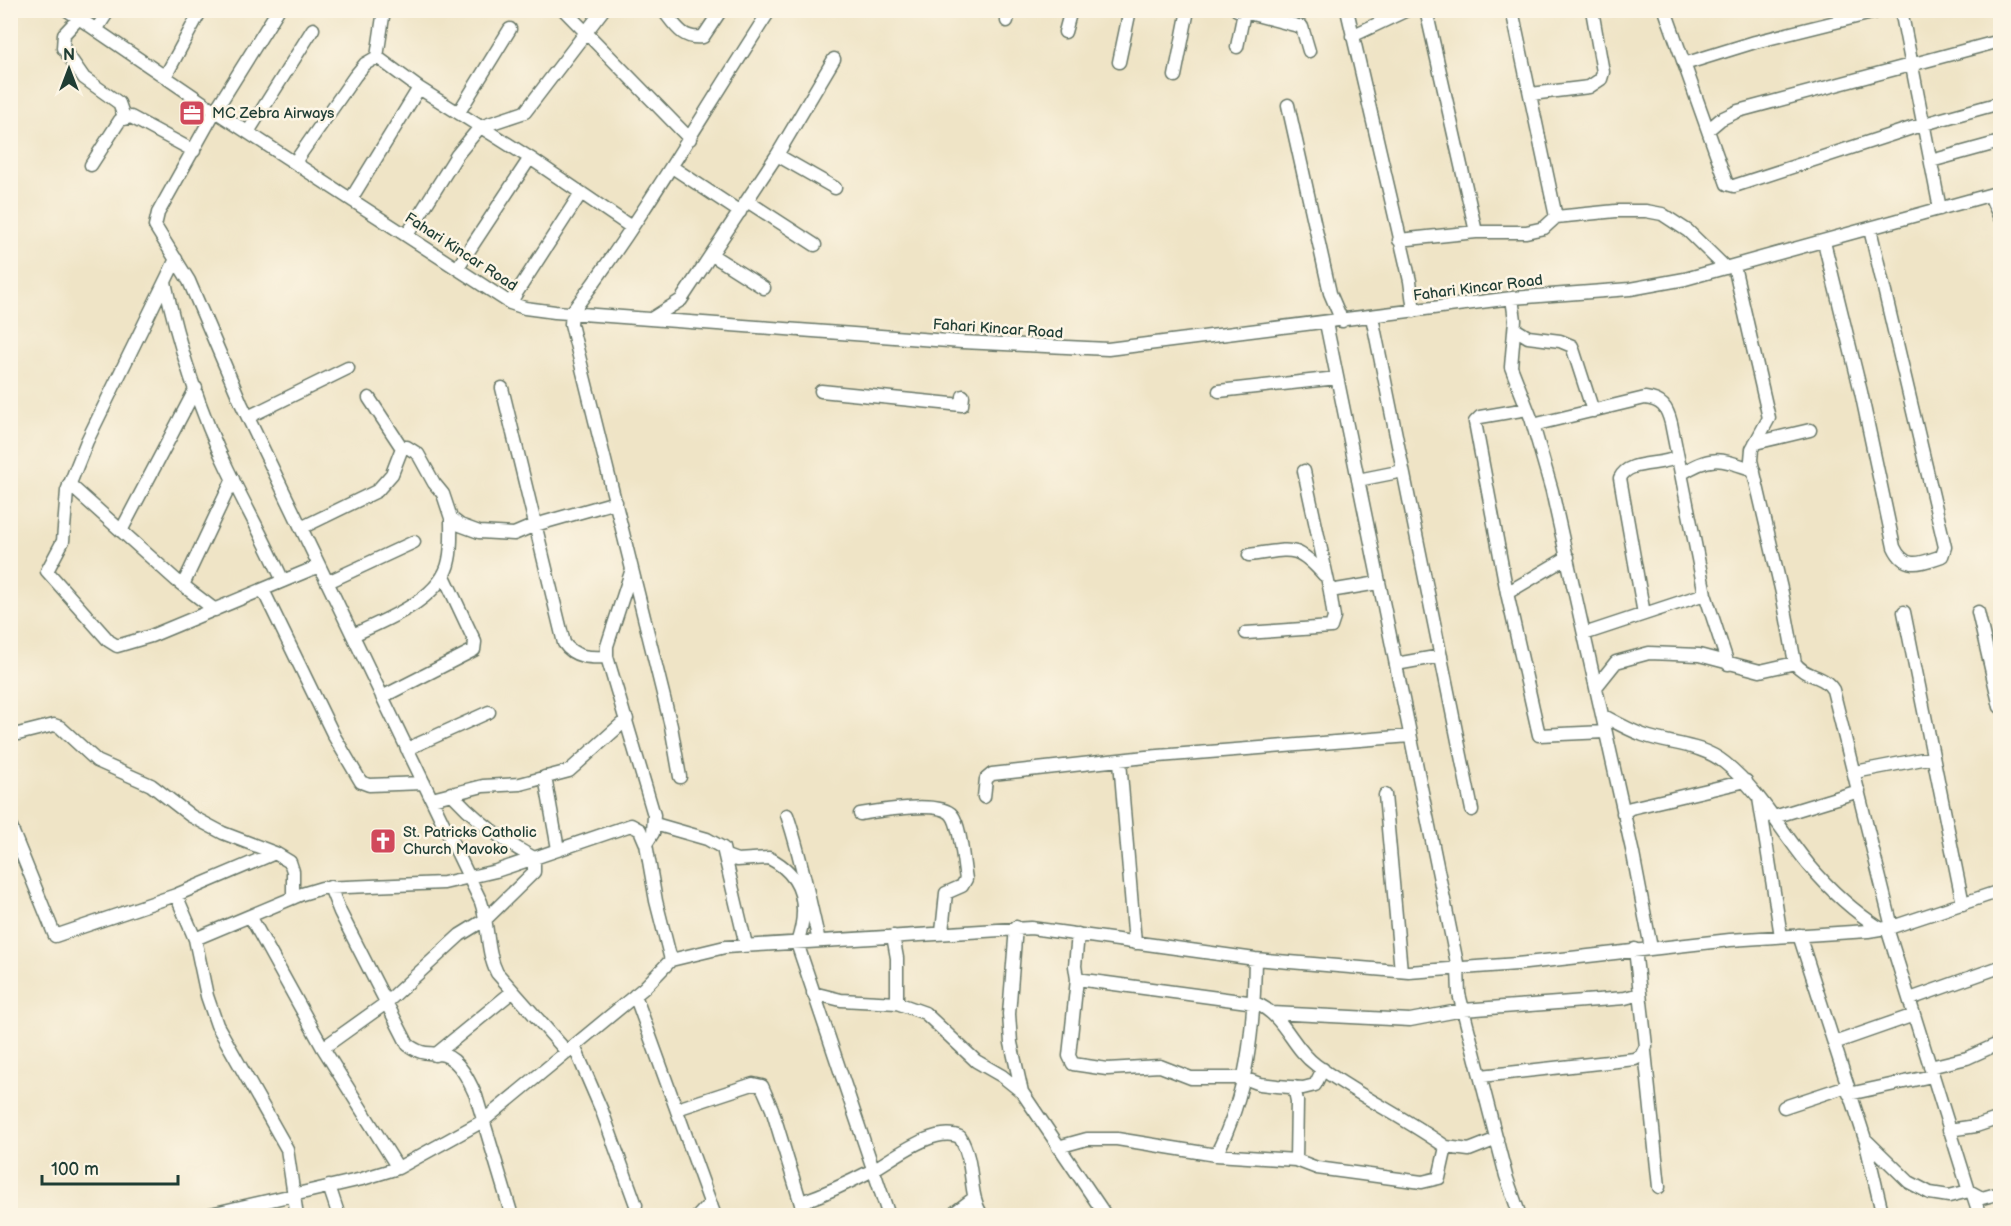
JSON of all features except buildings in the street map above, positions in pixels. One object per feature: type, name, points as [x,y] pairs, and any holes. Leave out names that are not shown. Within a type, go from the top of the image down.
[{"type":"street","name":"Fahari Kincar Road","points":[[67,10],[215,111],[458,267],[510,303],[525,308],[650,320],[1073,349],[1143,346],[1512,298],[1630,290],[1685,279],[1995,194]]},
{"type":"street","points":[[96,30],[109,10]]},
{"type":"street","points":[[165,77],[201,10]]},
{"type":"street","points":[[278,10],[215,111],[155,226],[189,281],[248,417],[468,876],[486,919],[490,958],[497,974],[512,992],[571,1049],[602,1111],[636,1205]]},
{"type":"street","points":[[377,57],[384,10]]},
{"type":"street","points":[[564,10],[690,139]]},
{"type":"street","points":[[407,235],[457,155],[480,127],[525,112],[603,10]]},
{"type":"street","points":[[663,10],[684,36],[692,38],[703,37],[720,10]]},
{"type":"street","points":[[680,777],[671,726],[572,333],[572,312],[672,167],[723,81],[770,10]]},
{"type":"street","points":[[1065,32],[1071,10]]},
{"type":"street","points":[[1119,62],[1130,10]]},
{"type":"street","points":[[1175,76],[1188,10]]},
{"type":"street","points":[[1347,10],[1410,281],[1414,311]]},
{"type":"street","points":[[1352,36],[1407,10]]},
{"type":"street","points":[[1426,10],[1476,232]]},
{"type":"street","points":[[1512,10],[1556,217]]},
{"type":"street","points":[[1531,94],[1589,87],[1601,79],[1603,72],[1592,10]]},
{"type":"street","points":[[1665,10],[1727,184],[1734,186],[1924,124],[2001,103]]},
{"type":"street","points":[[1684,64],[1755,42],[1884,10]]},
{"type":"street","points":[[1901,10],[1940,209]]},
{"type":"street","points":[[1237,47],[1241,11],[1302,27],[1308,51]]},
{"type":"street","points":[[79,18],[64,34],[63,48],[84,78],[119,103],[124,117]]},
{"type":"street","points":[[248,132],[313,29]]},
{"type":"street","points":[[459,112],[510,29]]},
{"type":"street","points":[[1708,130],[1721,119],[1738,111],[2001,41]]},
{"type":"street","points":[[377,57],[419,88],[530,158],[631,227]]},
{"type":"street","points":[[295,162],[365,64],[377,57]]},
{"type":"street","points":[[650,320],[681,300],[777,155],[834,58]]},
{"type":"street","points":[[351,199],[419,88]]},
{"type":"street","points":[[1288,105],[1330,293],[1342,321]]},
{"type":"street","points":[[91,165],[124,117],[131,117],[194,151]]},
{"type":"street","points":[[1931,162],[2001,142]]},
{"type":"street","points":[[777,155],[835,188]]},
{"type":"street","points":[[458,267],[530,158]]},
{"type":"street","points":[[672,167],[815,245]]},
{"type":"street","points":[[510,303],[582,193]]},
{"type":"street","points":[[1995,194],[2001,218]]},
{"type":"street","points":[[1399,240],[1476,232],[1526,232],[1544,228],[1556,217],[1616,211],[1646,211],[1662,214],[1688,231],[1730,267],[1768,418],[1755,443],[1751,460],[1782,593],[1795,663],[1801,671],[1825,681],[1833,690],[1855,772],[1886,928],[1949,1130],[1980,1215]]},
{"type":"street","points":[[1824,242],[1861,392],[1894,547],[1899,559],[1907,563],[1923,562],[1942,556],[1945,547],[1870,229]]},
{"type":"street","points":[[712,255],[765,288]]},
{"type":"street","points":[[176,259],[96,421],[69,484],[66,498],[65,533],[47,571],[109,640],[115,645],[122,645],[319,566]]},
{"type":"street","points":[[165,282],[177,333],[196,388],[233,479],[283,582]]},
{"type":"street","points":[[1512,298],[1515,329],[1511,367],[1533,425],[1568,557],[1651,948]]},
{"type":"street","points":[[1372,316],[1472,810]]},
{"type":"street","points":[[1326,323],[1458,968],[1459,994],[1497,1139],[1520,1215]]},
{"type":"street","points":[[1515,329],[1528,337],[1560,341],[1572,346],[1593,411]]},
{"type":"street","points":[[248,417],[348,368]]},
{"type":"street","points":[[1219,391],[1337,378]]},
{"type":"street","points":[[121,531],[196,388]]},
{"type":"street","points":[[502,388],[564,643],[568,649],[584,657],[607,657]]},
{"type":"street","points":[[821,391],[962,405],[963,396]]},
{"type":"street","points":[[369,398],[402,448]]},
{"type":"street","points":[[1533,425],[1645,398],[1658,400],[1668,410],[1705,594],[1728,664]]},
{"type":"street","points":[[1527,409],[1480,417],[1475,422],[1507,593],[1539,735],[1605,732]]},
{"type":"street","points":[[1755,443],[1810,430]]},
{"type":"street","points":[[353,635],[416,603],[444,576],[449,561],[451,518],[443,494],[434,483],[418,454],[407,447],[402,448]]},
{"type":"street","points":[[301,528],[376,491],[392,474],[402,448]]},
{"type":"street","points":[[1644,614],[1620,478],[1630,468],[1669,462],[1677,457]]},
{"type":"street","points":[[1681,474],[1696,464],[1713,459],[1754,470]]},
{"type":"street","points":[[1246,633],[1331,627],[1334,618],[1330,591],[1304,471]]},
{"type":"street","points":[[1358,480],[1403,471]]},
{"type":"street","points":[[183,585],[233,479]]},
{"type":"street","points":[[69,484],[183,585],[215,609]]},
{"type":"street","points":[[451,518],[479,532],[499,535],[524,532],[535,525],[616,502]]},
{"type":"street","points":[[328,582],[414,542]]},
{"type":"street","points":[[1249,555],[1298,551],[1307,556],[1325,576]]},
{"type":"street","points":[[1507,593],[1568,557]]},
{"type":"street","points":[[632,571],[607,646],[607,657],[627,719],[655,824],[646,844]]},
{"type":"street","points":[[382,697],[474,650],[475,642],[444,576]]},
{"type":"street","points":[[1330,591],[1378,583]]},
{"type":"street","points":[[263,590],[334,736],[361,782],[369,785],[424,783]]},
{"type":"street","points":[[1584,634],[1705,594]]},
{"type":"street","points":[[1905,612],[1963,904]]},
{"type":"street","points":[[1978,612],[2001,707]]},
{"type":"street","points":[[1596,687],[1610,667],[1636,655],[1678,653],[1699,655],[1760,671],[1795,663]]},
{"type":"street","points":[[1396,664],[1441,656]]},
{"type":"street","points":[[407,749],[489,712]]},
{"type":"street","points":[[1602,715],[1643,735],[1675,741],[1711,753],[1746,781],[1810,866],[1850,908],[1886,928]]},
{"type":"street","points":[[432,799],[483,786],[520,784],[574,767],[596,744],[627,719]]},
{"type":"street","points":[[10,736],[54,725],[60,727],[97,761],[151,785],[191,816],[223,833],[275,853],[290,862],[293,871],[293,898]]},
{"type":"street","points":[[984,797],[986,779],[992,774],[1410,736]]},
{"type":"street","points":[[1855,772],[1933,757]]},
{"type":"street","points":[[1120,761],[1135,943]]},
{"type":"street","points":[[545,777],[558,849]]},
{"type":"street","points":[[1623,813],[1746,781]]},
{"type":"street","points":[[1774,817],[1859,791]]},
{"type":"street","points":[[451,794],[469,813],[508,844],[534,858]]},
{"type":"street","points":[[1385,795],[1401,971]]},
{"type":"street","points":[[1758,797],[1781,936]]},
{"type":"street","points":[[860,814],[928,807],[951,813],[956,823],[966,879],[962,886],[946,893],[942,932]]},
{"type":"street","points":[[787,815],[799,850],[802,873],[819,941]]},
{"type":"street","points":[[655,824],[717,843],[723,848],[746,945]]},
{"type":"street","points":[[10,825],[55,936],[176,895],[275,853]]},
{"type":"street","points":[[195,939],[293,898],[330,887],[432,885],[496,871],[631,825],[640,830],[646,844],[656,901],[671,960]]},
{"type":"street","points":[[726,856],[737,860],[769,858],[795,878],[801,891],[804,908],[803,926],[797,943],[889,1215]]},
{"type":"street","points":[[323,1048],[386,1003],[460,935],[486,919],[532,876],[535,868],[534,858]]},
{"type":"street","points":[[330,887],[340,912],[408,1045],[425,1055],[450,1059],[467,1077],[512,1215]]},
{"type":"street","points":[[202,1215],[245,1210],[292,1194],[398,1168],[483,1121],[635,995],[671,960],[725,947],[1016,927],[1256,959],[1401,971],[1517,964],[1635,949],[1886,928],[2001,891]]},
{"type":"street","points":[[176,895],[195,939],[207,996],[217,1024],[287,1149],[297,1215]]},
{"type":"street","points":[[250,916],[323,1048],[398,1168]]},
{"type":"street","points":[[1016,927],[1009,1014],[1011,1042],[1022,1092]]},
{"type":"street","points":[[1078,934],[1075,966],[1077,979],[1069,1056],[1073,1064],[1107,1069],[1160,1066],[1191,1078],[1244,1078],[1260,1084],[1294,1087],[1315,1085],[1323,1069]]},
{"type":"street","points":[[1799,935],[1864,1139],[1881,1208]]},
{"type":"street","points":[[893,936],[897,958],[897,1003]]},
{"type":"street","points":[[1635,949],[1659,1187]]},
{"type":"street","points":[[1216,1155],[1236,1110],[1244,1078],[1255,1003],[1256,959]]},
{"type":"street","points":[[1910,999],[2001,967]]},
{"type":"street","points":[[1077,979],[1255,1003],[1272,1012],[1306,1055],[1323,1069],[1446,1147],[1468,1150],[1497,1139]]},
{"type":"street","points":[[435,1055],[512,992]]},
{"type":"street","points":[[813,993],[841,1000],[897,1003],[925,1013],[976,1061],[1002,1076],[1022,1092],[1106,1215]]},
{"type":"street","points":[[1272,1012],[1410,1020],[1463,1010],[1618,998],[1640,994]]},
{"type":"street","points":[[635,995],[712,1209],[698,1215]]},
{"type":"street","points":[[1834,1043],[1914,1015]]},
{"type":"street","points":[[1784,1107],[1931,1072],[2001,1043]]},
{"type":"street","points":[[1481,1076],[1635,1059],[1645,1051]]},
{"type":"street","points":[[677,1109],[753,1084],[762,1086],[772,1109],[802,1210],[873,1170],[900,1151],[918,1143],[955,1135],[960,1137],[970,1155],[974,1198],[982,1215]]},
{"type":"street","points":[[1294,1087],[1297,1101],[1296,1160]]},
{"type":"street","points":[[1949,1130],[1976,1126],[2001,1118]]},
{"type":"street","points":[[1058,1147],[1101,1138],[1216,1155],[1296,1160],[1317,1168],[1429,1182],[1439,1178],[1446,1147]]},
{"type":"street","points":[[1864,1139],[1909,1182],[1930,1193],[1949,1196],[1971,1193],[1982,1198],[2001,1193]]},
{"type":"street","points":[[329,1186],[339,1215]]},
{"type":"street","points":[[950,1215],[974,1198]]},
{"type":"place","name":"MC Zebra Airways","points":[[192,113]]},
{"type":"place","name":"St. Patricks Catholic Church Mavoko","points":[[383,841]]}]
